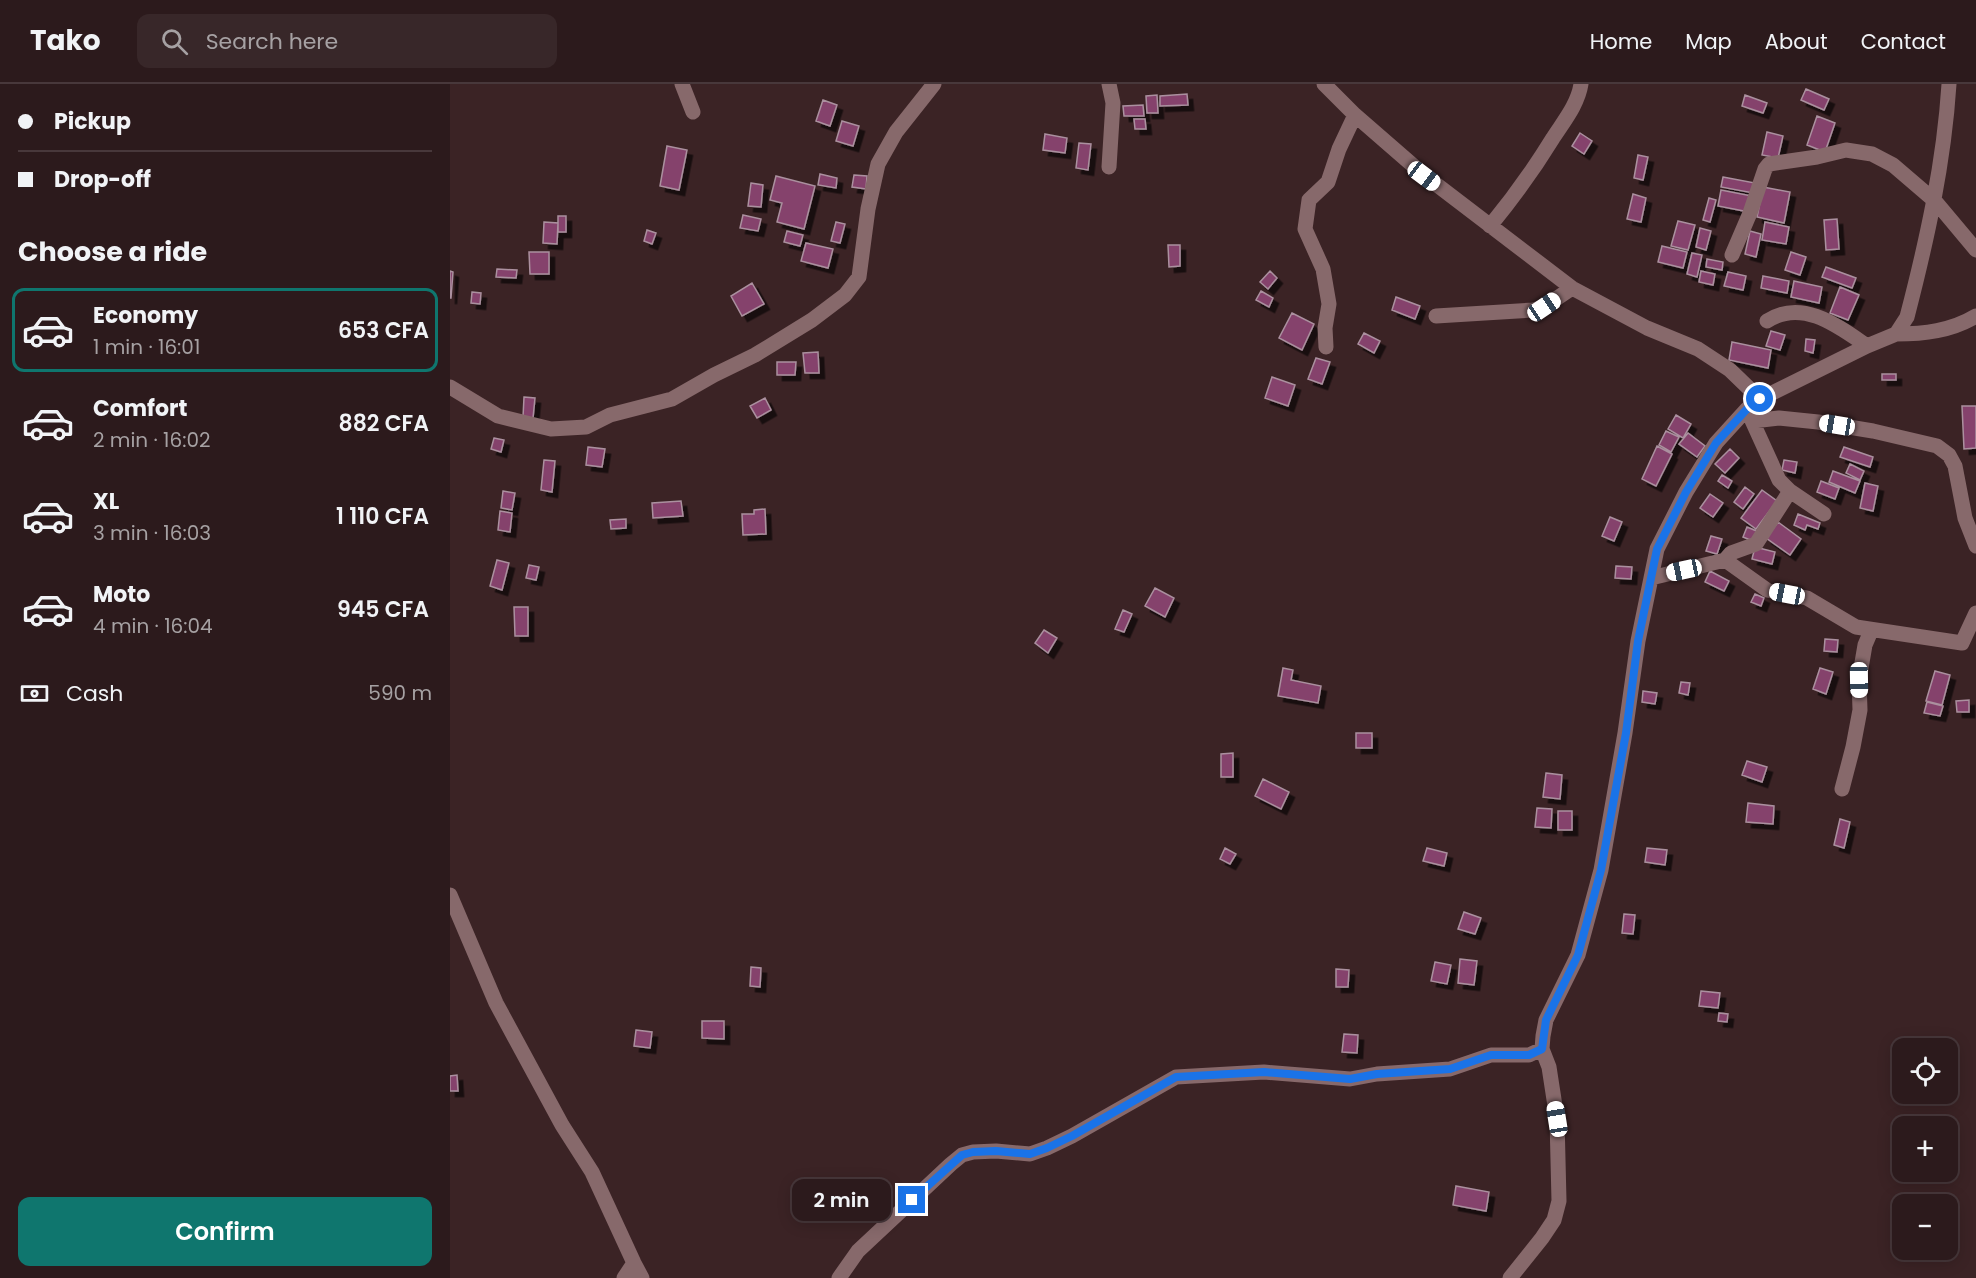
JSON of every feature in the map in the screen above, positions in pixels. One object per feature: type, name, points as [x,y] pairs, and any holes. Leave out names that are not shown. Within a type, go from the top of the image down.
[{"type":"street","points":[[682,84],[693,112]]},
{"type":"street","points":[[450,387],[498,416],[551,429],[586,427],[610,415],[672,399],[755,355],[812,320],[845,295],[859,277],[868,209],[878,164],[896,132],[934,84]]},
{"type":"street","points":[[1109,84],[1113,103],[1109,167]]},
{"type":"street","points":[[1324,84],[1355,115],[1424,176],[1572,288],[1647,328],[1698,349],[1730,370],[1760,399]]},
{"type":"street","points":[[1490,226],[1520,189],[1571,112],[1581,84]]},
{"type":"street","points":[[1896,334],[1906,317],[1935,201],[1947,118],[1949,84]]},
{"type":"street","points":[[1326,346],[1325,328],[1329,304],[1323,269],[1305,229],[1309,200],[1328,182],[1339,149],[1355,115]]},
{"type":"street","points":[[1732,255],[1765,169],[1769,164],[1846,150],[1872,154],[1893,165],[1935,201],[1976,250]]},
{"type":"street","points":[[1436,316],[1533,310],[1544,307],[1572,288]]},
{"type":"street","points":[[1767,321],[1787,312],[1816,316],[1829,321],[1867,346]]},
{"type":"street","points":[[1510,1278],[1554,1220],[1559,1201],[1557,1119],[1549,1067],[1542,1049],[1546,1020],[1578,955],[1601,870],[1626,733],[1638,641],[1657,549],[1686,492],[1716,443],[1750,415],[1760,399],[1896,334],[1918,334],[1946,329],[1976,316]]},
{"type":"street","points":[[1750,415],[1779,480],[1790,491],[1824,514]]},
{"type":"street","points":[[1750,415],[1873,430],[1937,446],[1949,456],[1955,466],[1965,518],[1976,546]]},
{"type":"street","points":[[1651,578],[1725,560],[1731,553],[1756,544],[1790,491]]},
{"type":"street","points":[[1725,560],[1767,590],[1807,598],[1856,627],[1871,631],[1962,643],[1976,614]]},
{"type":"street","points":[[1842,789],[1860,710],[1859,680],[1865,645],[1871,631]]},
{"type":"street","points":[[450,895],[496,1003],[562,1125],[592,1172],[642,1278]]},
{"type":"street","points":[[839,1278],[858,1251],[962,1155],[996,1151],[1030,1154],[1047,1148],[1176,1077],[1264,1072],[1350,1079],[1377,1074],[1450,1069],[1491,1055],[1529,1055],[1542,1049]]},
{"type":"street","points":[[624,1278],[634,1263]]},
{"type":"building","points":[[1806,89],[1829,99],[1824,110],[1801,100]]},
{"type":"building","points":[[1187,94],[1188,105],[1160,106],[1160,96]]},
{"type":"building","points":[[1157,95],[1158,113],[1147,113],[1146,96]]},
{"type":"building","points":[[1745,95],[1767,103],[1763,113],[1742,106]]},
{"type":"building","points":[[823,100],[837,105],[830,126],[816,121]]},
{"type":"building","points":[[1143,105],[1144,116],[1124,116],[1123,106]]},
{"type":"building","points":[[1817,116],[1835,123],[1825,152],[1807,145]]},
{"type":"building","points":[[1134,119],[1145,119],[1146,129],[1135,129]]},
{"type":"building","points":[[842,121],[859,126],[853,146],[836,141]]},
{"type":"building","points":[[1767,132],[1783,136],[1778,158],[1762,155]]},
{"type":"building","points":[[1580,133],[1592,141],[1584,154],[1572,146]]},
{"type":"building","points":[[1045,134],[1067,138],[1065,153],[1043,150]]},
{"type":"building","points":[[1079,143],[1091,144],[1088,170],[1076,168]]},
{"type":"building","points":[[667,146],[687,150],[679,190],[660,186]]},
{"type":"building","points":[[1638,155],[1648,157],[1643,180],[1634,178]]},
{"type":"building","points":[[820,174],[837,178],[836,188],[818,185]]},
{"type":"building","points":[[854,175],[867,176],[866,189],[852,187]]},
{"type":"building","points":[[776,176],[815,186],[804,229],[777,222],[782,203],[770,200]]},
{"type":"building","points":[[1723,177],[1755,183],[1753,193],[1721,187]]},
{"type":"building","points":[[751,183],[763,185],[761,207],[748,206]]},
{"type":"building","points":[[1763,187],[1790,192],[1784,223],[1757,217]]},
{"type":"building","points":[[1721,190],[1752,196],[1749,212],[1718,206]]},
{"type":"building","points":[[1633,194],[1646,198],[1641,222],[1627,219]]},
{"type":"building","points":[[1709,198],[1716,200],[1710,222],[1703,220]]},
{"type":"building","points":[[743,215],[761,219],[758,231],[740,228]]},
{"type":"building","points":[[558,216],[566,216],[566,232],[558,232]]},
{"type":"building","points":[[1837,219],[1839,249],[1826,250],[1824,220]]},
{"type":"building","points":[[1678,221],[1695,225],[1688,250],[1671,246]]},
{"type":"building","points":[[544,222],[558,223],[557,244],[543,243]]},
{"type":"building","points":[[836,222],[845,224],[840,243],[831,241]]},
{"type":"building","points":[[1765,222],[1789,227],[1786,244],[1762,240]]},
{"type":"building","points":[[1700,228],[1711,231],[1706,250],[1696,247]]},
{"type":"building","points":[[647,230],[656,233],[652,244],[644,241]]},
{"type":"building","points":[[787,231],[803,235],[800,246],[784,242]]},
{"type":"building","points":[[1750,231],[1761,234],[1756,257],[1745,254]]},
{"type":"building","points":[[806,243],[833,249],[828,268],[801,261]]},
{"type":"building","points":[[1168,245],[1180,245],[1180,266],[1169,267]]},
{"type":"building","points":[[1662,246],[1687,252],[1683,268],[1658,262]]},
{"type":"building","points":[[529,252],[549,252],[549,274],[530,274]]},
{"type":"building","points":[[1791,252],[1806,257],[1800,275],[1785,270]]},
{"type":"building","points":[[1692,253],[1702,255],[1697,277],[1687,274]]},
{"type":"building","points":[[1707,259],[1723,262],[1722,270],[1706,267]]},
{"type":"building","points":[[1826,267],[1856,278],[1852,288],[1822,277]]},
{"type":"building","points":[[497,269],[517,270],[516,278],[496,277]]},
{"type":"building","points":[[450,271],[453,272],[451,298],[450,298]]},
{"type":"building","points":[[1270,271],[1277,278],[1268,289],[1260,282]]},
{"type":"building","points":[[1701,271],[1715,274],[1713,285],[1699,282]]},
{"type":"building","points":[[1728,272],[1746,276],[1743,290],[1724,286]]},
{"type":"building","points":[[1763,276],[1789,281],[1787,293],[1761,288]]},
{"type":"building","points":[[1794,281],[1822,287],[1819,303],[1791,297]]},
{"type":"building","points":[[752,283],[764,304],[742,316],[731,296]]},
{"type":"building","points":[[1840,287],[1859,295],[1848,320],[1830,313]]},
{"type":"building","points":[[1261,291],[1273,298],[1269,307],[1256,300]]},
{"type":"building","points":[[472,292],[481,293],[480,304],[471,303]]},
{"type":"building","points":[[1396,297],[1420,306],[1415,319],[1392,310]]},
{"type":"building","points":[[1292,313],[1314,324],[1302,350],[1279,338]]},
{"type":"building","points":[[1771,331],[1785,335],[1780,350],[1766,346]]},
{"type":"building","points":[[1364,333],[1380,341],[1374,353],[1358,344]]},
{"type":"building","points":[[1806,339],[1815,340],[1813,353],[1805,351]]},
{"type":"building","points":[[1732,342],[1771,350],[1768,368],[1729,360]]},
{"type":"building","points":[[818,352],[819,373],[805,373],[803,353]]},
{"type":"building","points":[[1316,358],[1330,362],[1322,384],[1308,379]]},
{"type":"building","points":[[777,362],[796,362],[795,375],[777,375]]},
{"type":"building","points":[[1882,374],[1896,374],[1896,380],[1882,380]]},
{"type":"building","points":[[1272,377],[1295,385],[1288,406],[1265,398]]},
{"type":"building","points":[[524,397],[535,398],[533,418],[523,417]]},
{"type":"building","points":[[765,398],[771,410],[757,418],[750,406]]},
{"type":"building","points":[[1962,406],[1976,406],[1976,448],[1964,449]]},
{"type":"building","points":[[1676,415],[1691,424],[1683,438],[1668,429]]},
{"type":"building","points":[[1666,431],[1679,437],[1671,452],[1659,445]]},
{"type":"building","points":[[1688,433],[1705,446],[1697,457],[1679,444]]},
{"type":"building","points":[[494,438],[504,440],[501,452],[491,449]]},
{"type":"building","points":[[1657,446],[1672,454],[1656,486],[1642,479]]},
{"type":"building","points":[[588,447],[605,449],[602,467],[586,465]]},
{"type":"building","points":[[1844,447],[1873,457],[1870,467],[1840,457]]},
{"type":"building","points":[[1730,449],[1739,458],[1725,473],[1715,464]]},
{"type":"building","points":[[544,460],[555,461],[552,492],[541,490]]},
{"type":"building","points":[[1784,460],[1797,462],[1795,473],[1782,470]]},
{"type":"building","points":[[1850,464],[1864,471],[1860,480],[1846,473]]},
{"type":"building","points":[[1833,471],[1860,481],[1855,493],[1829,482]]},
{"type":"building","points":[[1722,475],[1732,481],[1728,488],[1718,481]]},
{"type":"building","points":[[1821,481],[1839,488],[1835,499],[1817,492]]},
{"type":"building","points":[[1865,483],[1878,486],[1873,511],[1860,508]]},
{"type":"building","points":[[1745,487],[1754,494],[1743,509],[1734,502]]},
{"type":"building","points":[[1762,490],[1777,501],[1756,529],[1741,518]]},
{"type":"building","points":[[503,491],[515,493],[512,510],[501,508]]},
{"type":"building","points":[[1710,494],[1723,503],[1713,517],[1700,508]]},
{"type":"building","points":[[681,501],[683,516],[653,518],[652,503]]},
{"type":"building","points":[[765,509],[766,534],[743,535],[742,514],[754,514],[754,510]]},
{"type":"building","points":[[500,511],[512,513],[510,532],[498,530]]},
{"type":"building","points":[[1798,514],[1820,523],[1818,529],[1807,525],[1805,530],[1794,525]]},
{"type":"building","points":[[1610,517],[1622,522],[1614,541],[1602,536]]},
{"type":"building","points":[[626,519],[626,528],[611,529],[610,520]]},
{"type":"building","points":[[1778,522],[1801,539],[1790,555],[1766,538]]},
{"type":"building","points":[[1747,527],[1759,532],[1755,542],[1743,537]]},
{"type":"building","points":[[1711,536],[1722,539],[1717,554],[1706,551]]},
{"type":"building","points":[[1755,547],[1775,552],[1772,564],[1752,559]]},
{"type":"building","points":[[497,560],[509,563],[502,590],[490,586]]},
{"type":"building","points":[[529,565],[539,567],[536,580],[526,578]]},
{"type":"building","points":[[1616,566],[1632,567],[1631,579],[1615,578]]},
{"type":"building","points":[[1710,571],[1729,581],[1724,591],[1705,582]]},
{"type":"building","points":[[1155,588],[1174,598],[1165,617],[1145,606]]},
{"type":"building","points":[[1755,594],[1764,598],[1761,606],[1751,602]]},
{"type":"building","points":[[514,607],[528,607],[528,636],[515,636]]},
{"type":"building","points":[[1123,610],[1132,614],[1124,632],[1115,629]]},
{"type":"building","points":[[1044,630],[1057,638],[1048,653],[1035,643]]},
{"type":"building","points":[[1825,639],[1838,640],[1837,652],[1824,651]]},
{"type":"building","points":[[1283,668],[1293,670],[1291,680],[1321,686],[1318,703],[1278,696]]},
{"type":"building","points":[[1820,668],[1833,672],[1826,694],[1813,689]]},
{"type":"building","points":[[1935,671],[1950,675],[1942,705],[1926,701]]},
{"type":"building","points":[[1681,682],[1690,683],[1688,695],[1679,693]]},
{"type":"building","points":[[1643,691],[1657,693],[1655,704],[1642,702]]},
{"type":"building","points":[[1969,700],[1969,712],[1957,712],[1956,701]]},
{"type":"building","points":[[1927,702],[1943,706],[1940,716],[1924,713]]},
{"type":"building","points":[[1356,733],[1372,733],[1372,748],[1356,748]]},
{"type":"building","points":[[1233,753],[1233,777],[1221,777],[1221,754]]},
{"type":"building","points":[[1747,761],[1767,767],[1762,782],[1742,775]]},
{"type":"building","points":[[1546,773],[1562,775],[1560,799],[1543,797]]},
{"type":"building","points":[[1263,779],[1289,792],[1281,809],[1255,796]]},
{"type":"building","points":[[1748,803],[1774,806],[1773,824],[1746,822]]},
{"type":"building","points":[[1537,808],[1552,809],[1551,828],[1535,827]]},
{"type":"building","points":[[1558,811],[1572,811],[1572,830],[1558,830]]},
{"type":"building","points":[[1840,819],[1850,822],[1844,848],[1834,845]]},
{"type":"building","points":[[1225,848],[1236,854],[1230,864],[1220,859]]},
{"type":"building","points":[[1427,848],[1447,853],[1444,866],[1423,861]]},
{"type":"building","points":[[1647,848],[1667,850],[1665,865],[1645,862]]},
{"type":"building","points":[[1464,912],[1481,918],[1475,934],[1458,929]]},
{"type":"building","points":[[1624,914],[1635,915],[1633,934],[1622,933]]},
{"type":"building","points":[[1460,959],[1477,961],[1474,985],[1458,983]]},
{"type":"building","points":[[1435,962],[1451,965],[1447,984],[1431,981]]},
{"type":"building","points":[[751,967],[761,968],[760,987],[750,986]]},
{"type":"building","points":[[1336,969],[1349,970],[1348,987],[1336,987]]},
{"type":"building","points":[[1701,991],[1720,993],[1718,1008],[1699,1006]]},
{"type":"building","points":[[1719,1013],[1728,1014],[1727,1022],[1718,1021]]},
{"type":"building","points":[[702,1021],[724,1021],[724,1039],[702,1038]]},
{"type":"building","points":[[636,1030],[652,1032],[650,1048],[634,1046]]},
{"type":"building","points":[[1344,1034],[1358,1035],[1357,1053],[1342,1052]]},
{"type":"building","points":[[457,1075],[458,1091],[450,1091],[450,1076]]},
{"type":"building","points":[[1456,1186],[1489,1192],[1486,1211],[1453,1205]]},
{"type":"route","points":[[912,1200],[962,1155],[996,1151],[1030,1154],[1047,1148],[1176,1077],[1264,1072],[1350,1079],[1377,1074],[1450,1069],[1491,1055],[1529,1055],[1542,1049],[1546,1020],[1578,955],[1601,870],[1626,733],[1638,641],[1657,549],[1686,492],[1716,443],[1746,410],[1760,399]]}]
